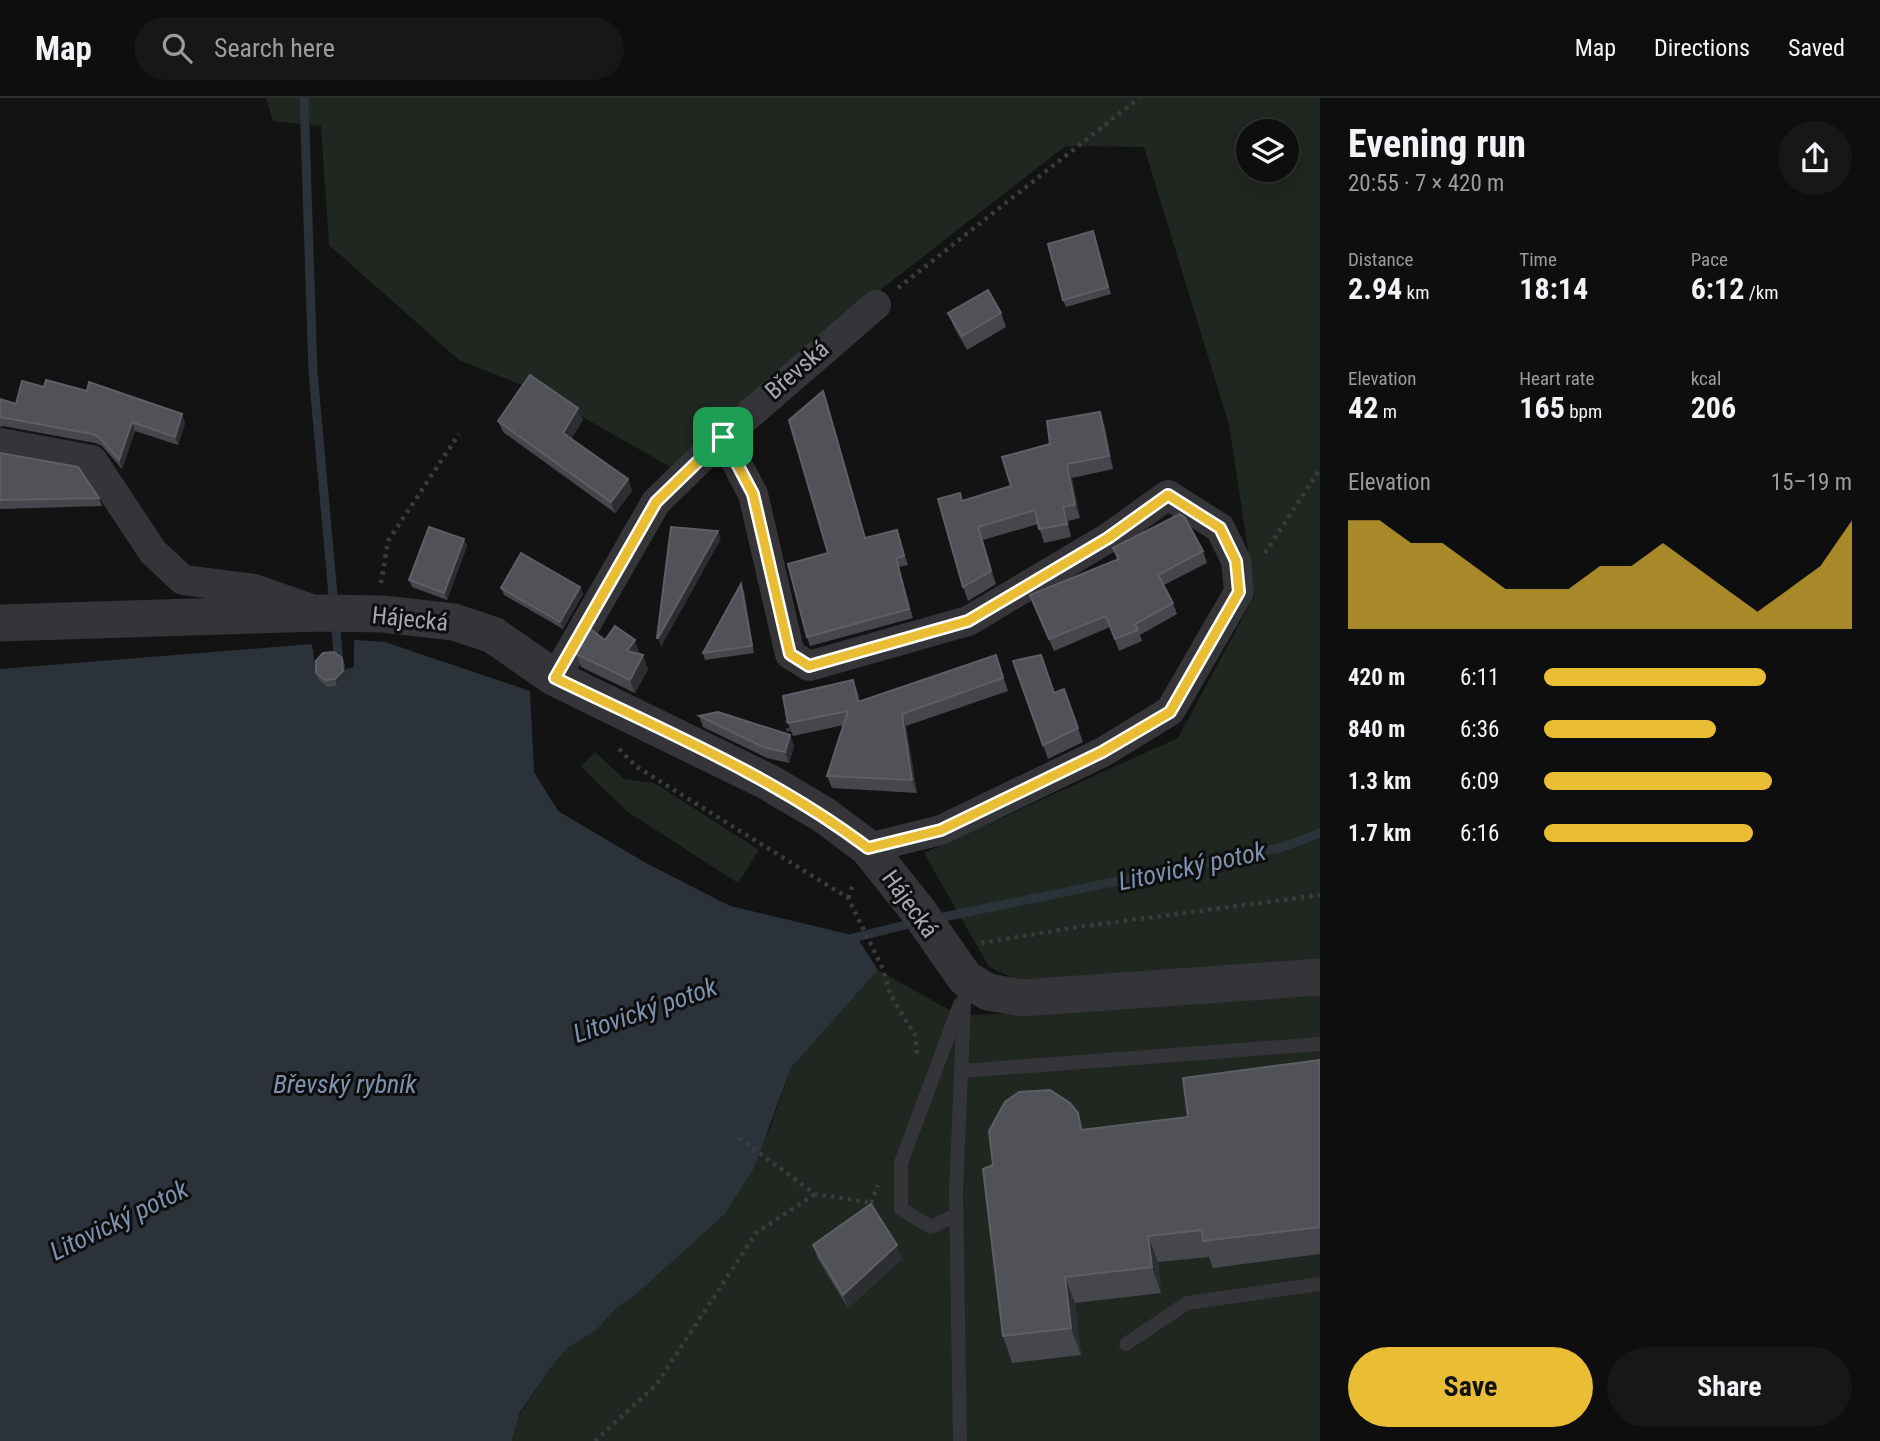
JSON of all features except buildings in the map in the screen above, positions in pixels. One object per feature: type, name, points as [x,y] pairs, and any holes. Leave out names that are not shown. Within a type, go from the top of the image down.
[{"type":"street","name":"Břevská","points":[[555,678],[656,502],[723,437],[876,305]]},
{"type":"street","points":[[723,437],[753,494],[790,654],[809,666],[968,621],[1108,538],[1168,495],[1220,528],[1236,561],[1239,592],[1170,712],[1102,752],[941,830],[868,848]]},
{"type":"street","points":[[0,443],[92,460],[153,552],[183,580],[254,589],[322,613]]},
{"type":"street","name":"Hájecká","points":[[0,623],[322,613],[409,615],[454,622],[493,635],[555,678],[768,782],[824,815],[868,848],[944,952],[988,992],[1021,998],[1320,977]]},
{"type":"lane","points":[[944,952],[961,1071],[956,1215],[960,1441]]},
{"type":"lane","points":[[944,952],[901,1163],[901,1209],[931,1227],[956,1215]]},
{"type":"lane","points":[[961,1071],[1320,1044]]},
{"type":"lane","points":[[1126,1343],[1187,1303],[1320,1284]]},
{"type":"path","points":[[876,305],[1139,98]]},
{"type":"path","points":[[409,615],[380,581],[388,541],[459,434]]},
{"type":"path","points":[[1239,592],[1320,469]]},
{"type":"path","points":[[789,743],[785,688],[795,657]]},
{"type":"path","points":[[618,747],[637,767],[848,898],[854,915],[883,969],[890,994],[915,1035],[917,1056]]},
{"type":"path","points":[[944,952],[1078,927],[1320,895]]},
{"type":"path","points":[[739,1138],[815,1194],[901,1209]]},
{"type":"path","points":[[871,1203],[881,1178]]},
{"type":"path","points":[[595,1441],[656,1385],[756,1233],[815,1194]]},
{"type":"shaded area","points":[[266,98],[1320,98],[1320,964],[1026,984],[989,967],[924,853],[1178,738],[1255,595],[1229,425],[1144,147],[1066,146],[884,287],[674,469],[537,391],[459,360],[329,245],[321,126],[273,121]]},
{"type":"shaded area","points":[[595,752],[624,779],[654,783],[759,850],[738,883],[628,812],[581,767]]},
{"type":"shaded area","points":[[878,970],[960,1016],[1320,994],[1320,1441],[512,1441],[520,1413],[554,1363],[568,1348],[596,1330],[618,1307],[631,1299],[724,1215],[770,1128],[791,1068]]},
{"type":"water","name":"Břevský rybník","points":[[354,640],[385,642],[530,691],[534,772],[558,811],[646,863],[730,906],[856,936],[878,970],[791,1068],[753,1170],[724,1215],[631,1299],[618,1307],[596,1330],[568,1348],[554,1363],[520,1412],[512,1441],[0,1441],[0,669],[312,644],[317,676],[354,667]]},
{"type":"waterway","points":[[304,98],[313,372],[334,606]]},
{"type":"waterway","points":[[335,620],[339,665]]},
{"type":"waterway","name":"Litovický potok","points":[[934,919],[1283,847],[1320,833]]},
{"type":"waterway","name":"Litovický potok","points":[[845,940],[917,922]]},
{"type":"route","points":[[723,437],[753,494],[790,654],[809,666],[968,621],[1108,538],[1168,495],[1220,528],[1236,561],[1239,592],[1170,712],[1102,752],[941,830],[868,848],[824,815],[768,782],[555,678],[617,575],[656,502],[723,437]]}]
